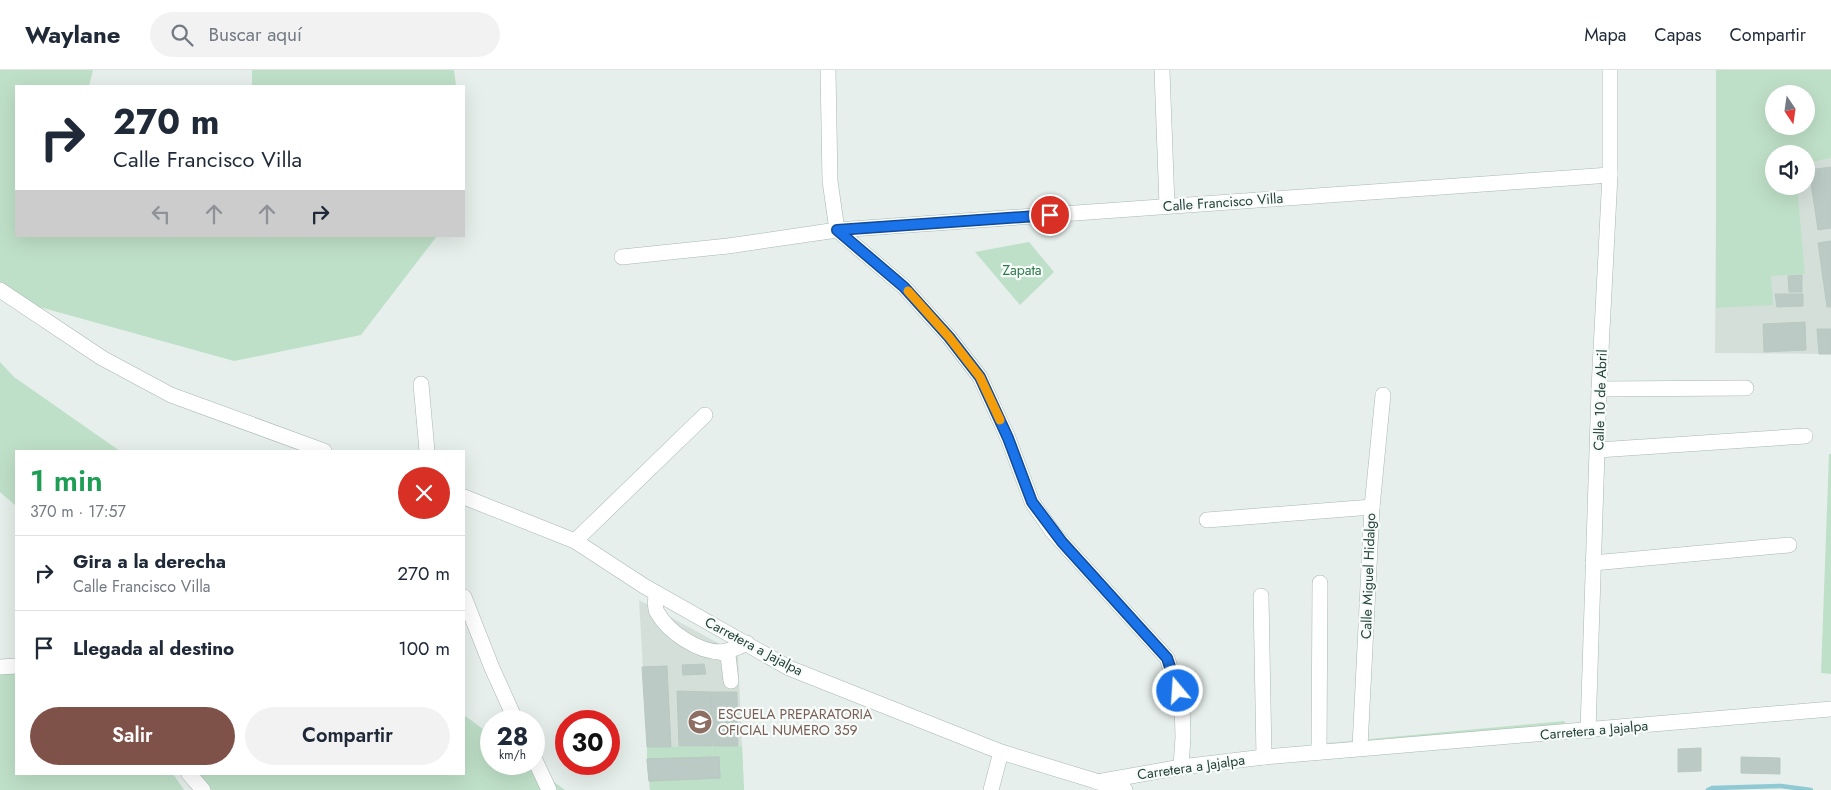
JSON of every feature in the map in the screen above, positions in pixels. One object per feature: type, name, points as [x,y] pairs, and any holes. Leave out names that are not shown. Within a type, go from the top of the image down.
[{"type":"street","points":[[828,70],[830,181],[837,230],[904,287],[949,337],[980,377],[1008,438],[1032,502],[1064,544],[1167,658],[1182,704],[1183,737],[1181,768]]},
{"type":"street","points":[[1162,70],[1166,206]]},
{"type":"street","name":"Calle 10 de Abril","points":[[1588,731],[1593,563],[1610,175],[1610,70]]},
{"type":"street","name":"Calle Francisco Villa","points":[[622,257],[728,246],[837,230],[1610,175]]},
{"type":"street","points":[[0,290],[102,358],[172,395],[321,450]]},
{"type":"street","points":[[421,384],[427,450]]},
{"type":"street","points":[[1600,389],[1746,388]]},
{"type":"street","points":[[1372,507],[1383,396]]},
{"type":"street","points":[[575,541],[705,415]]},
{"type":"street","points":[[1598,450],[1805,436]]},
{"type":"street","name":"Carretera a Jajalpa","points":[[465,497],[575,541],[656,592],[790,668],[1001,752],[1097,782],[1264,757],[1831,709]]},
{"type":"street","name":"Calle Miguel Hidalgo","points":[[1208,520],[1372,507],[1360,748]]},
{"type":"street","points":[[1593,563],[1789,545]]},
{"type":"street","points":[[1319,752],[1320,584]]},
{"type":"street","points":[[656,592],[658,634]]},
{"type":"street","points":[[1261,596],[1264,757]]},
{"type":"street","points":[[465,600],[511,710]]},
{"type":"street","points":[[656,610],[665,624],[683,638],[699,646],[728,655],[730,681]]},
{"type":"street","points":[[720,652],[747,643]]},
{"type":"street","points":[[0,667],[15,666]]},
{"type":"street","points":[[992,790],[1001,752]]},
{"type":"street","points":[[190,775],[203,790]]},
{"type":"street","points":[[542,775],[549,790]]},
{"type":"street","points":[[1097,782],[1125,790]]},
{"type":"shaded area","points":[[1717,70],[1831,70],[1831,354],[1715,353]]},
{"type":"shaded area","name":"ESCUELA PREPARATORIA OFICIAL NUMERO 359","points":[[639,600],[738,654],[744,790],[650,790]]},
{"type":"green space","points":[[0,70],[93,70],[89,85],[15,85],[15,237],[436,237],[361,335],[234,361],[0,296]]},
{"type":"green space","points":[[252,70],[454,70],[456,85],[252,85]]},
{"type":"green space","points":[[1716,70],[1831,70],[1831,158],[1815,161],[1815,145],[1765,145],[1765,195],[1798,195],[1805,274],[1771,276],[1773,305],[1716,308]]},
{"type":"green space","name":"Zapata","points":[[1029,242],[1054,272],[1020,305],[975,252]]},
{"type":"green space","points":[[0,362],[14,377],[119,450],[15,450],[15,505],[0,492]]},
{"type":"green space","points":[[1829,454],[1831,454],[1831,674],[1821,673]]},
{"type":"green space","points":[[15,673],[15,775],[174,775],[184,790],[0,790],[0,674]]},
{"type":"green space","points":[[465,716],[480,727],[480,775],[545,775],[565,790],[212,790],[200,775],[465,775]]},
{"type":"green space","points":[[1565,721],[1564,725],[1306,745]]},
{"type":"green space","points":[[742,746],[744,790],[650,790],[649,781],[720,778],[719,757],[647,759],[647,747]]},
{"type":"building","points":[[1831,167],[1831,228],[1818,230],[1813,195],[1815,195],[1815,169]]},
{"type":"building","points":[[1831,241],[1831,307],[1827,307],[1818,243]]},
{"type":"building","points":[[1802,275],[1802,292],[1789,292],[1788,276]]},
{"type":"building","points":[[1775,294],[1803,294],[1803,306],[1777,307]]},
{"type":"building","points":[[1805,322],[1806,350],[1764,352],[1763,324]]},
{"type":"building","points":[[1817,329],[1831,329],[1831,354],[1819,354]]},
{"type":"building","points":[[704,664],[706,674],[683,675],[682,665]]},
{"type":"building","points":[[667,666],[671,747],[647,747],[642,667]]},
{"type":"building","points":[[677,691],[711,692],[712,746],[679,746]]},
{"type":"building","points":[[711,692],[737,692],[738,746],[713,746]]},
{"type":"building","points":[[1701,748],[1701,771],[1678,772],[1678,749]]},
{"type":"building","points":[[719,757],[720,778],[649,781],[647,759]]},
{"type":"building","points":[[719,757],[720,778],[649,781],[647,759]]},
{"type":"building","points":[[1741,757],[1780,758],[1780,774],[1741,773]]},
{"type":"waterway","points":[[1708,790],[1712,788],[1781,786],[1811,790]]},
{"type":"slow traffic","points":[[908,291],[949,337],[980,377],[1000,420]]},
{"type":"place","name":"ESCUELA PREPARATORIA OFICIAL NUMERO 359","points":[[700,722]]},
{"type":"route","points":[[1050,215],[837,230],[904,287],[949,337],[980,377],[1008,438],[1032,502],[1052,531],[1167,658],[1178,691]]}]
